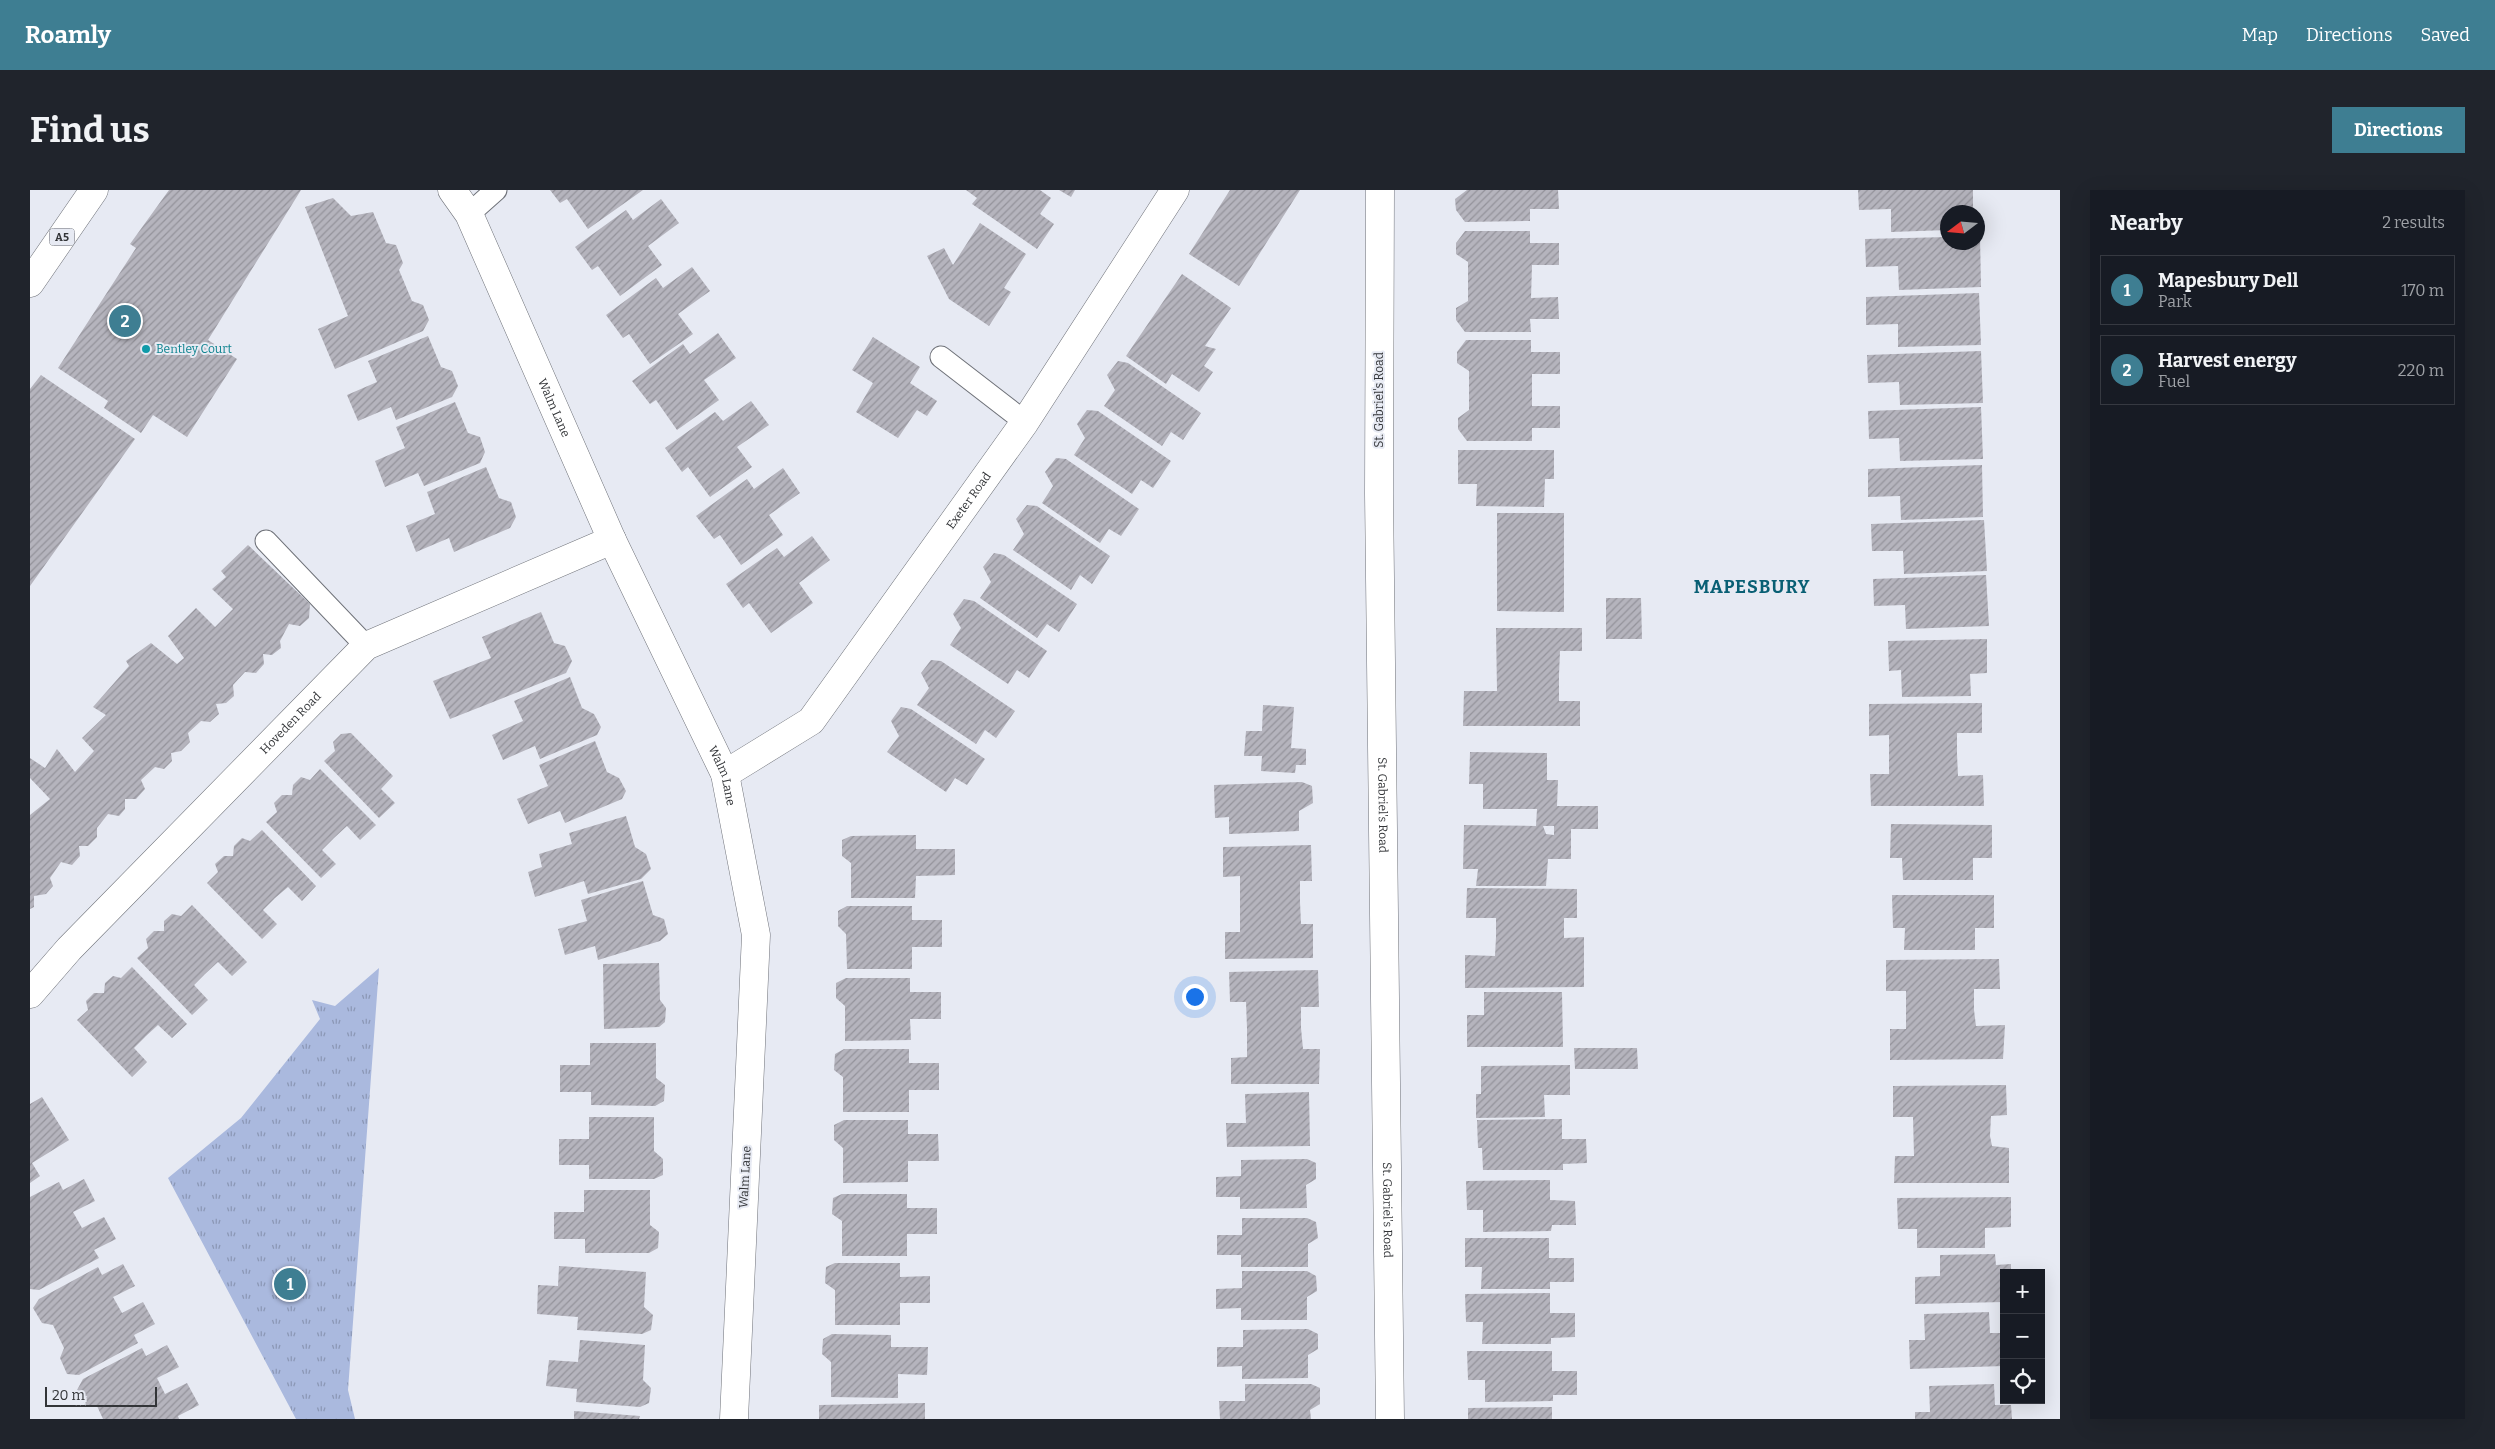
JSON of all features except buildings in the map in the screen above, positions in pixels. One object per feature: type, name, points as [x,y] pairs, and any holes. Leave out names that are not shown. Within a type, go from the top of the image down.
[{"type":"street","name":"A5","points":[[30,283],[94,190]]},
{"type":"street","name":"Walm Lane","points":[[452,190],[469,214],[612,540],[725,774],[756,935],[734,1419]]},
{"type":"street","name":"Exeter Road","points":[[725,774],[811,721],[1025,422],[1175,190]]},
{"type":"street","name":"St. Gabriel's Road","points":[[1380,190],[1379,494],[1390,1419]]},
{"type":"street","name":"Hoveden Road","points":[[30,994],[69,949],[366,646],[612,540]]},
{"type":"lane","points":[[469,214],[496,190]]},
{"type":"lane","points":[[941,357],[1025,422]]},
{"type":"lane","points":[[266,541],[366,646]]},
{"type":"green space","points":[[379,968],[348,1390],[355,1419],[296,1419],[168,1178],[241,1118],[320,1019],[312,1000],[335,1006]]},
{"type":"place","name":"Harvest energy","points":[[125,321]]},
{"type":"place","name":"Bentley Court","points":[[146,349]]},
{"type":"place","name":"Mapesbury Dell","points":[[290,1284]]},
{"type":"district","name":"MAPESBURY","points":[[1752,587]]}]
